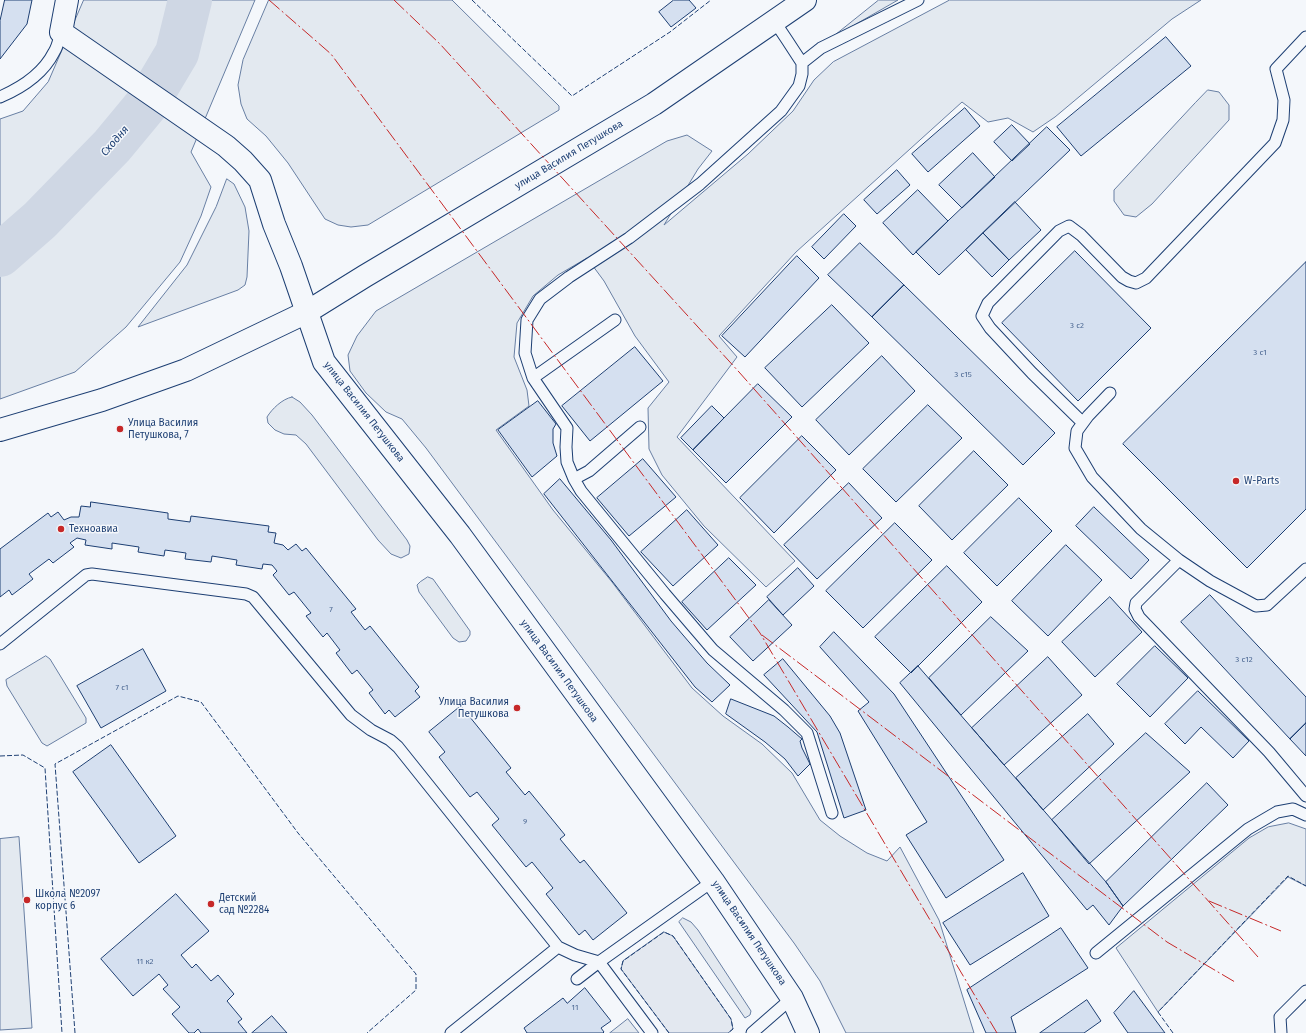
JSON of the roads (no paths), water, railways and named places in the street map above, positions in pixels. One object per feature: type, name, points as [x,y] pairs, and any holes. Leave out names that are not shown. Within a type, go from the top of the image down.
[{"type":"street","points":[[67,0],[61,32],[226,146],[243,161],[260,180],[274,224],[307,312]]},
{"type":"street","name":"улица Василия Петушкова","points":[[0,430],[102,400],[186,370],[307,312],[654,104],[805,0]]},
{"type":"street","name":"улица Василия Петушкова","points":[[307,312],[324,362],[460,535],[713,881],[792,998],[808,1033]]},
{"type":"lane","points":[[802,63],[821,48],[918,0]]},
{"type":"lane","points":[[775,22],[802,63],[802,74],[799,86],[780,111],[700,184],[629,238],[569,277],[540,299],[527,320],[525,353],[533,378],[567,428],[567,462],[581,491],[650,576],[713,650],[784,710],[807,733],[832,813]]},
{"type":"lane","points":[[0,97],[16,90],[33,78],[46,65],[55,52],[61,32]]},
{"type":"lane","points":[[1083,423],[1032,373],[990,328],[982,316],[988,303],[1049,240],[1059,231],[1069,226],[1081,235],[1122,277],[1136,283],[1146,278],[1275,143],[1283,120],[1284,100],[1276,69],[1306,36]]},
{"type":"lane","points":[[533,378],[615,320]]},
{"type":"lane","points":[[1110,393],[1077,431],[1075,448],[1092,477],[1141,529],[1178,560],[1210,582],[1256,606],[1267,605],[1306,568]]},
{"type":"lane","points":[[574,479],[589,471],[640,427]]},
{"type":"lane","points":[[1178,560],[1136,603],[1135,609],[1139,617],[1269,752],[1306,796]]},
{"type":"lane","points":[[0,644],[86,575],[92,574],[246,594],[253,597],[351,715],[371,730],[390,740],[398,747],[558,947],[575,955],[598,962],[652,1033]]},
{"type":"lane","points":[[1096,953],[1248,829],[1277,812],[1293,809],[1306,815]]},
{"type":"lane","points":[[577,978],[713,881]]},
{"type":"lane","points":[[452,1033],[558,947]]},
{"type":"lane","points":[[1281,1033],[1280,1017],[1306,991]]},
{"type":"lane","points":[[752,1033],[792,998]]},
{"type":"waterway","name":"Сходня","points":[[0,255],[40,220],[112,146],[146,105],[177,53],[190,0]]},
{"type":"place","name":"Улица Василия Петушкова, 7","points":[[120,429]]},
{"type":"place","name":"W-Parts","points":[[1236,481]]},
{"type":"place","name":"Техноавиа","points":[[61,529]]},
{"type":"place","name":"Улица Василия Петушкова","points":[[517,708]]},
{"type":"place","name":"Школа №2097 корпус 6","points":[[27,900]]},
{"type":"place","name":"Детский сад №2284","points":[[211,904]]}]
